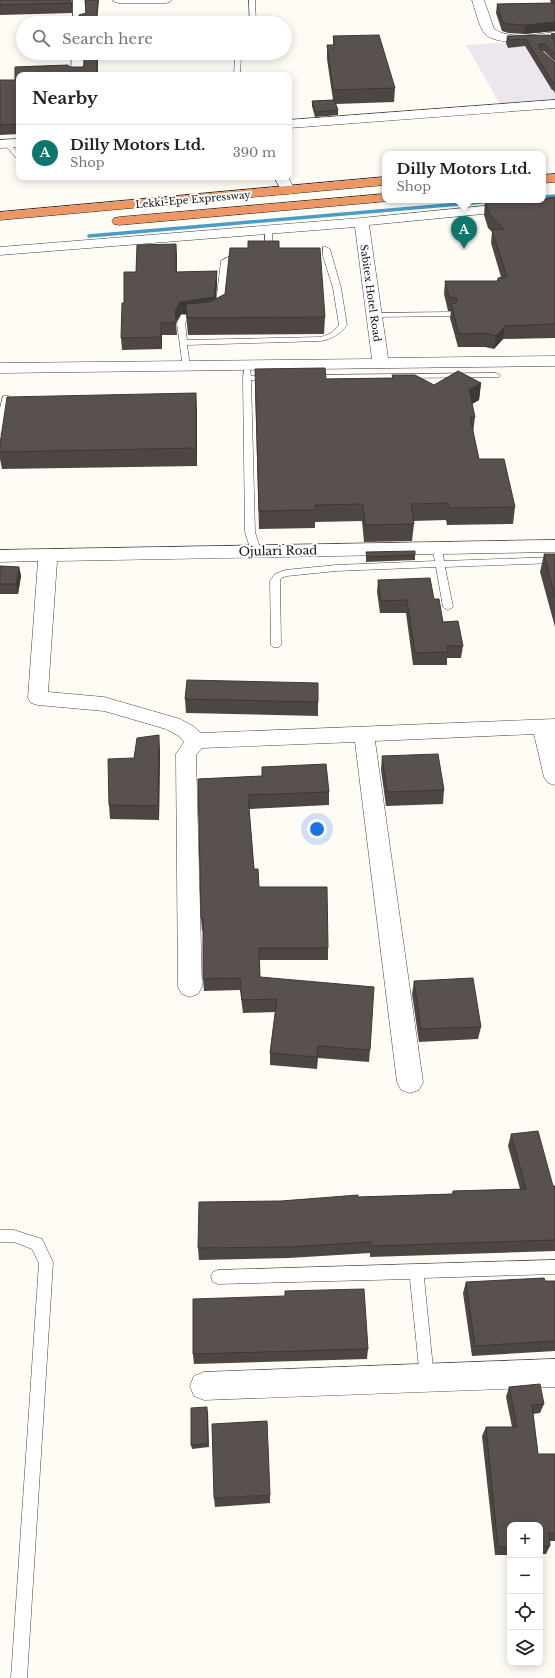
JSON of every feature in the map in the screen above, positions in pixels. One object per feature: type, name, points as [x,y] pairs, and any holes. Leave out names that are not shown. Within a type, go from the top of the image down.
[{"type":"highway","name":"Lekki-Epe Expressway","points":[[0,216],[382,181]]},
{"type":"highway","name":"Lekki-Epe Expressway","points":[[102,222],[382,198]]},
{"type":"street","points":[[79,0],[79,16]]},
{"type":"street","points":[[118,0],[166,0]]},
{"type":"street","points":[[478,0],[489,31],[492,34],[506,38],[555,36]]},
{"type":"street","points":[[77,72],[78,60]]},
{"type":"street","points":[[292,124],[555,104]]},
{"type":"street","points":[[283,180],[288,190]]},
{"type":"street","points":[[0,251],[361,222],[555,203]]},
{"type":"street","name":"Sabitex Hotel Road","points":[[361,222],[380,363]]},
{"type":"street","points":[[0,368],[186,366],[247,372],[380,363],[555,361]]},
{"type":"street","name":"Ojulari Road","points":[[0,556],[256,551],[438,556],[555,546]]},
{"type":"street","points":[[48,555],[38,698],[104,704],[173,724],[186,731],[196,742]]},
{"type":"street","points":[[190,987],[186,754],[196,742],[549,726],[555,777]]},
{"type":"street","points":[[364,735],[410,1082]]},
{"type":"street","points":[[204,1386],[555,1373]]},
{"type":"lane","points":[[252,0],[253,16]]},
{"type":"lane","points":[[237,72],[238,60]]},
{"type":"lane","points":[[8,144],[16,154]]},
{"type":"lane","points":[[268,230],[269,253]]},
{"type":"lane","points":[[183,343],[330,337],[343,325],[334,276],[324,253]]},
{"type":"lane","points":[[186,366],[180,323],[184,317],[210,315],[220,311],[225,261],[232,257],[250,254]]},
{"type":"lane","points":[[374,315],[452,314]]},
{"type":"lane","points":[[256,551],[250,532],[247,372],[278,378]]},
{"type":"lane","points":[[301,377],[496,375]]},
{"type":"lane","points":[[0,431],[6,398]]},
{"type":"lane","points":[[276,645],[275,581],[278,576],[285,572],[336,568],[438,556],[555,560]]},
{"type":"lane","points":[[438,556],[448,607]]},
{"type":"lane","points":[[0,1236],[14,1236],[37,1244],[46,1262],[19,1678]]},
{"type":"lane","points":[[218,1277],[555,1267]]},
{"type":"lane","points":[[416,1272],[427,1378]]},
{"type":"shaded area","points":[[549,40],[555,48],[555,101],[500,104],[466,45]]},
{"type":"building","points":[[0,0],[71,0],[71,3],[0,5]]},
{"type":"building","points":[[85,0],[98,0],[97,16],[79,16],[86,13]]},
{"type":"building","points":[[555,3],[555,22],[525,25],[503,23],[497,4]]},
{"type":"building","points":[[379,35],[395,88],[333,90],[327,45],[335,45],[333,36]]},
{"type":"building","points":[[550,35],[555,41],[555,54],[545,44],[539,44],[539,48],[555,63],[555,84],[526,39],[509,40],[507,36]]},
{"type":"building","points":[[84,60],[97,60],[97,72],[16,72],[16,124],[0,125],[0,80],[15,80],[15,67],[68,65],[70,67],[82,67],[84,65]]},
{"type":"building","points":[[334,100],[338,110],[315,112],[312,101]]},
{"type":"building","points":[[555,197],[555,324],[505,326],[496,336],[486,333],[459,334],[451,304],[456,303],[457,298],[449,297],[445,281],[498,281],[498,278],[507,277],[492,230],[504,229],[490,215],[485,203],[546,203],[546,198]]},
{"type":"building","points":[[248,241],[279,241],[279,248],[320,248],[325,317],[187,318],[187,304],[210,302],[225,294],[230,248],[248,248]]},
{"type":"building","points":[[176,244],[176,272],[217,271],[214,297],[180,302],[175,311],[176,323],[161,323],[161,337],[121,338],[122,303],[124,303],[124,272],[136,272],[137,245]]},
{"type":"building","points":[[325,368],[326,379],[393,378],[392,375],[415,375],[434,385],[458,371],[481,383],[469,390],[475,417],[470,417],[479,459],[504,459],[515,507],[449,508],[448,503],[411,504],[414,524],[365,525],[363,504],[315,505],[316,510],[259,511],[255,369]]},
{"type":"building","points":[[196,393],[196,448],[0,452],[7,397]]},
{"type":"building","points":[[415,551],[415,555],[367,557],[366,552]]},
{"type":"building","points":[[544,554],[555,554],[555,597]]},
{"type":"building","points":[[0,566],[19,567],[16,584],[0,584]]},
{"type":"building","points":[[430,578],[434,599],[439,599],[443,622],[458,621],[463,646],[447,646],[448,652],[415,653],[407,600],[381,601],[378,580]]},
{"type":"building","points":[[187,680],[318,683],[318,702],[185,699]]},
{"type":"building","points":[[159,735],[158,806],[109,805],[108,759],[134,758],[137,738]]},
{"type":"building","points":[[438,754],[444,790],[387,792],[382,756]]},
{"type":"building","points":[[326,764],[329,792],[248,795],[254,869],[258,869],[259,887],[327,887],[328,948],[259,948],[260,977],[374,987],[370,1050],[318,1046],[317,1057],[270,1053],[277,999],[242,1000],[240,978],[203,979],[203,918],[201,918],[198,779],[262,776],[262,767]]},
{"type":"building","points":[[473,978],[481,1027],[421,1029],[414,981]]},
{"type":"building","points":[[538,1131],[553,1186],[555,1186],[555,1240],[372,1246],[371,1242],[290,1247],[198,1248],[199,1202],[281,1201],[358,1195],[358,1197],[453,1194],[453,1191],[526,1189],[511,1134]]},
{"type":"building","points":[[544,1278],[545,1281],[555,1281],[555,1341],[475,1346],[466,1282]]},
{"type":"building","points":[[364,1289],[368,1349],[193,1354],[193,1299],[285,1296],[285,1291]]},
{"type":"building","points":[[540,1384],[544,1404],[532,1405],[538,1454],[555,1454],[555,1533],[549,1533],[550,1546],[543,1547],[543,1522],[507,1522],[507,1547],[498,1547],[486,1427],[517,1427],[509,1387]]},
{"type":"building","points":[[207,1407],[208,1444],[191,1445],[191,1408]]},
{"type":"building","points":[[267,1421],[270,1495],[214,1498],[212,1424]]},
{"type":"waterway","points":[[546,197],[555,196]]},
{"type":"waterway","points":[[89,236],[471,203]]},
{"type":"place","name":"Dilly Motors Ltd.","points":[[464,249]]}]
